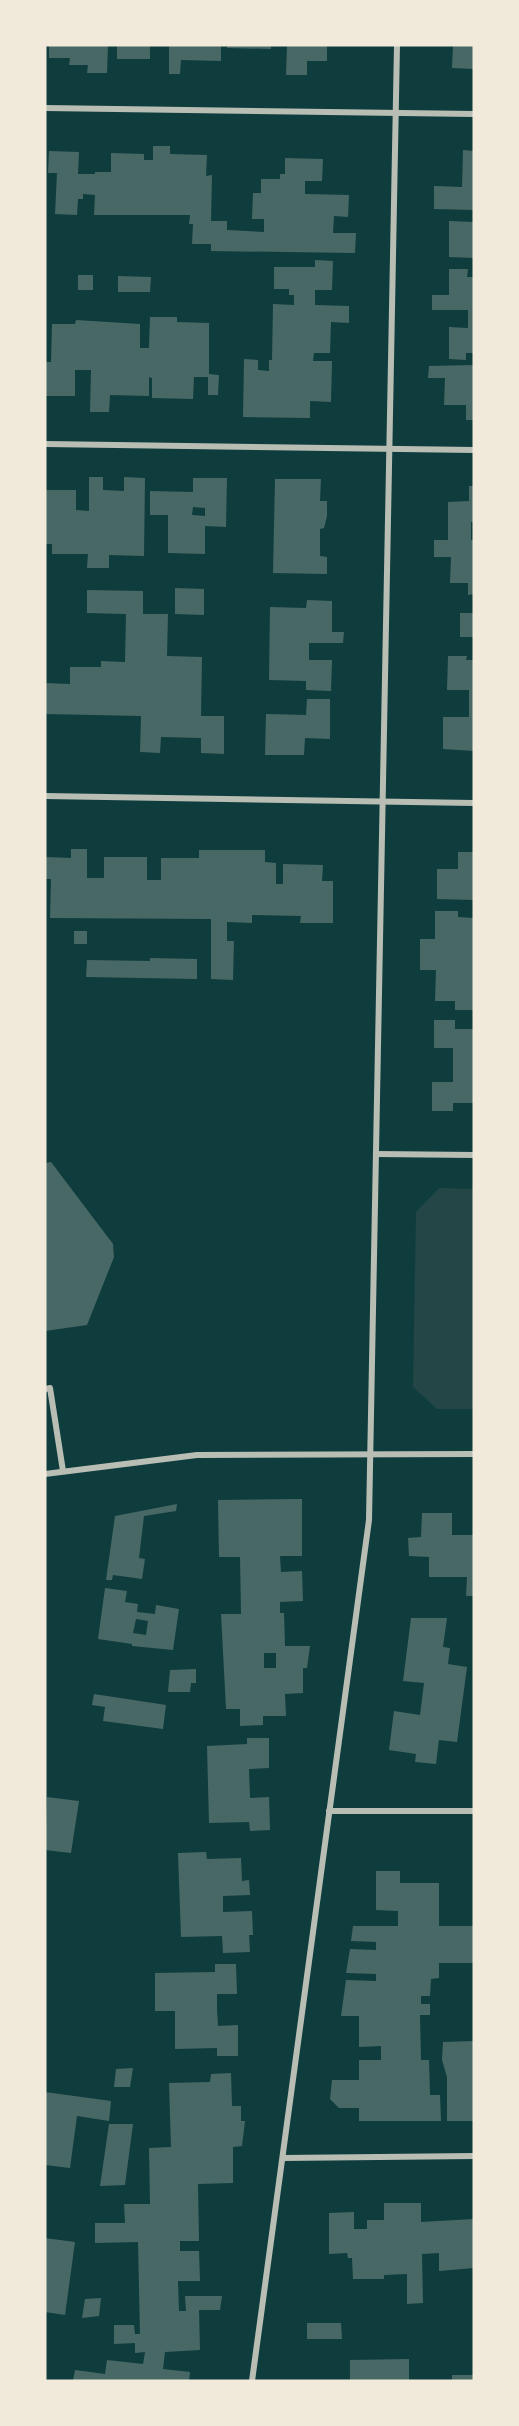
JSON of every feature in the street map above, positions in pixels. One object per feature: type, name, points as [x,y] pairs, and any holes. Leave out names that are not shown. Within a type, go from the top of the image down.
[{"type":"street","points":[[252,2381],[369,1520],[397,45]]},
{"type":"street","points":[[45,108],[396,111],[474,114]]},
{"type":"street","points":[[45,444],[474,450]]},
{"type":"street","points":[[45,796],[474,803]]},
{"type":"street","points":[[376,1154],[474,1155]]},
{"type":"street","points":[[45,1389],[50,1388],[63,1471]]},
{"type":"street","points":[[45,1474],[197,1455],[474,1454]]},
{"type":"street","points":[[329,1811],[474,1811]]},
{"type":"street","points":[[283,2158],[474,2156]]},
{"type":"shaded area","points":[[439,1188],[474,1189],[474,1409],[437,1409],[413,1387],[416,1212]]},
{"type":"building","points":[[49,45],[108,45],[107,73],[87,73],[88,65],[69,65],[70,58],[49,58]]},
{"type":"building","points":[[117,45],[150,45],[150,59],[117,59]]},
{"type":"building","points":[[169,45],[221,45],[221,61],[181,60],[180,74],[169,74]]},
{"type":"building","points":[[227,45],[271,45],[271,49],[227,48]]},
{"type":"building","points":[[287,45],[327,45],[327,61],[307,61],[307,75],[286,75]]},
{"type":"building","points":[[453,45],[474,45],[474,69],[452,68]]},
{"type":"building","points":[[153,146],[170,146],[170,154],[207,155],[206,176],[212,175],[211,221],[227,221],[227,230],[264,232],[264,219],[252,219],[253,193],[261,193],[261,179],[280,179],[280,174],[285,174],[285,158],[323,159],[322,181],[305,181],[305,194],[349,195],[348,217],[334,216],[333,233],[356,233],[355,253],[211,251],[211,244],[192,244],[193,224],[189,224],[190,215],[94,215],[95,195],[83,194],[83,199],[78,199],[77,215],[55,214],[57,173],[48,173],[49,151],[79,152],[78,174],[95,174],[95,172],[111,172],[111,153],[144,154],[144,160],[153,160]]},
{"type":"building","points":[[463,150],[474,151],[474,210],[434,209],[434,186],[462,187]]},
{"type":"building","points":[[449,221],[474,222],[474,258],[449,257]]},
{"type":"building","points":[[315,260],[333,261],[332,290],[315,290],[315,305],[349,306],[349,323],[331,322],[330,353],[314,353],[313,361],[332,361],[331,402],[310,401],[310,418],[243,417],[244,359],[258,360],[258,370],[269,371],[269,360],[272,360],[273,304],[294,305],[294,295],[289,295],[289,289],[274,289],[274,267],[315,267]]},
{"type":"building","points":[[449,269],[468,269],[467,277],[474,277],[474,353],[466,353],[466,360],[449,359],[449,327],[468,328],[468,310],[432,310],[432,295],[449,295]]},
{"type":"building","points":[[78,275],[93,275],[93,290],[78,290]]},
{"type":"building","points":[[118,276],[151,277],[150,292],[118,292]]},
{"type":"building","points":[[150,317],[177,317],[177,322],[209,323],[209,374],[219,375],[218,395],[208,395],[208,377],[194,377],[193,399],[152,398],[152,378],[149,377],[149,396],[110,395],[109,412],[90,412],[91,370],[75,370],[75,396],[45,396],[45,362],[51,362],[52,324],[75,324],[76,320],[140,324],[140,348],[149,348]]},
{"type":"building","points":[[474,365],[474,420],[466,420],[466,405],[444,405],[445,378],[428,378],[429,366]]},
{"type":"building","points":[[89,477],[103,477],[103,490],[124,491],[124,477],[145,478],[144,556],[109,555],[109,568],[87,568],[88,554],[52,554],[52,544],[45,544],[45,490],[76,490],[76,510],[89,511]]},
{"type":"building","points":[[193,478],[227,478],[226,527],[205,526],[205,554],[168,553],[168,515],[150,515],[150,491],[193,492]],"holes":[[[193,507],[205,508],[205,516],[192,515]]]},
{"type":"building","points":[[275,479],[321,479],[320,501],[327,501],[327,516],[324,528],[320,529],[320,556],[327,557],[327,574],[273,573]]},
{"type":"building","points":[[469,486],[474,486],[474,522],[471,522],[471,540],[474,540],[474,594],[468,595],[468,583],[450,583],[451,557],[434,557],[434,540],[448,540],[448,502],[469,501]]},
{"type":"building","points":[[175,588],[204,589],[204,615],[175,614]]},
{"type":"building","points":[[87,590],[143,591],[143,614],[168,614],[167,656],[202,657],[201,716],[224,716],[224,754],[201,753],[201,738],[161,737],[160,753],[140,752],[141,716],[45,714],[45,683],[70,684],[70,667],[101,667],[101,661],[125,662],[126,614],[87,613]]},
{"type":"building","points":[[307,600],[332,601],[332,632],[344,632],[343,643],[309,643],[309,660],[332,660],[331,691],[306,690],[306,681],[269,680],[270,607],[306,608]]},
{"type":"building","points":[[460,613],[474,613],[474,637],[460,637]]},
{"type":"building","points":[[448,656],[467,656],[466,660],[474,660],[474,751],[443,749],[443,717],[469,717],[469,690],[447,690]]},
{"type":"building","points":[[307,699],[330,699],[330,739],[305,738],[304,755],[265,755],[266,714],[306,715]]},
{"type":"building","points":[[71,849],[87,849],[87,878],[104,878],[104,857],[147,857],[147,880],[161,880],[161,858],[199,858],[199,850],[265,850],[265,862],[276,863],[276,884],[283,884],[283,864],[323,865],[322,881],[333,881],[333,923],[300,923],[301,916],[252,915],[252,923],[227,922],[227,941],[234,941],[233,980],[211,979],[211,919],[50,918],[51,879],[45,879],[45,857],[71,858]]},
{"type":"building","points":[[458,852],[474,852],[474,900],[437,899],[437,869],[458,869]]},
{"type":"building","points":[[435,911],[458,911],[458,917],[474,918],[474,1010],[455,1010],[455,1001],[435,1001],[436,970],[420,970],[420,939],[435,939]]},
{"type":"building","points":[[74,931],[87,931],[87,944],[74,944]]},
{"type":"building","points":[[150,958],[197,959],[197,979],[86,977],[87,960],[150,961]]},
{"type":"building","points":[[434,1020],[455,1020],[455,1029],[474,1029],[474,1103],[453,1103],[453,1111],[432,1111],[432,1082],[453,1082],[453,1048],[434,1048]]},
{"type":"building","points":[[51,1162],[113,1244],[114,1257],[87,1325],[45,1331],[45,1163]]},
{"type":"building","points":[[302,1499],[302,1556],[280,1556],[281,1572],[302,1571],[303,1601],[280,1602],[280,1613],[284,1613],[285,1646],[310,1646],[307,1668],[303,1668],[303,1693],[285,1694],[286,1716],[263,1716],[263,1725],[240,1726],[240,1709],[226,1709],[221,1614],[241,1614],[240,1557],[219,1557],[218,1500]],"holes":[[[264,1653],[276,1653],[276,1668],[264,1668]]]},
{"type":"building","points":[[177,1504],[176,1511],[144,1516],[139,1558],[145,1559],[142,1579],[113,1575],[112,1580],[106,1580],[115,1516]]},
{"type":"building","points":[[422,1513],[452,1513],[452,1535],[474,1535],[474,1596],[466,1596],[467,1577],[429,1577],[429,1557],[409,1556],[408,1538],[421,1537]]},
{"type":"building","points":[[105,1588],[127,1591],[125,1602],[138,1604],[137,1612],[155,1614],[156,1605],[179,1609],[173,1650],[132,1646],[132,1644],[98,1639]],"holes":[[[136,1619],[148,1621],[146,1635],[133,1633]]]},
{"type":"building","points":[[411,1618],[447,1618],[443,1647],[450,1648],[448,1664],[467,1667],[457,1742],[439,1740],[436,1764],[415,1762],[416,1754],[389,1750],[394,1711],[420,1715],[424,1683],[403,1681]]},
{"type":"building","points":[[196,1669],[196,1683],[191,1683],[190,1692],[168,1692],[170,1670]]},
{"type":"building","points":[[94,1694],[166,1705],[163,1729],[103,1721],[105,1707],[92,1705]]},
{"type":"building","points":[[247,1738],[269,1738],[269,1768],[249,1769],[250,1798],[269,1797],[270,1830],[250,1831],[249,1822],[209,1823],[207,1746],[247,1744]]},
{"type":"building","points":[[47,1797],[79,1801],[71,1853],[45,1850]]},
{"type":"building","points":[[206,1852],[207,1859],[241,1858],[242,1881],[249,1880],[250,1895],[223,1896],[223,1912],[252,1911],[253,1935],[249,1935],[250,1952],[223,1953],[222,1936],[181,1937],[178,1853]]},
{"type":"building","points":[[376,1871],[400,1871],[400,1883],[439,1883],[439,1926],[473,1926],[473,1963],[439,1963],[439,1978],[431,1979],[430,1996],[421,1996],[421,2004],[430,2004],[430,2015],[420,2015],[421,2060],[429,2060],[430,2095],[440,2095],[441,2121],[359,2121],[359,2108],[339,2108],[330,2099],[332,2080],[359,2080],[359,2060],[381,2060],[381,2046],[359,2047],[359,2016],[341,2016],[346,1980],[376,1981],[376,1974],[346,1973],[350,1949],[376,1950],[376,1942],[351,1941],[353,1926],[398,1926],[398,1911],[376,1910]]},
{"type":"building","points":[[215,1964],[236,1964],[237,1994],[217,1994],[217,2009],[218,2026],[238,2025],[238,2056],[217,2056],[217,2048],[175,2049],[175,2011],[155,2011],[155,1973],[215,1972]]},
{"type":"building","points":[[474,2041],[474,2121],[447,2121],[447,2077],[442,2060],[443,2042]]},
{"type":"building","points":[[133,2068],[130,2087],[114,2087],[116,2069]]},
{"type":"building","points":[[231,2073],[232,2106],[241,2106],[241,2121],[245,2121],[242,2146],[233,2147],[233,2183],[198,2184],[199,2241],[180,2241],[180,2251],[199,2251],[200,2281],[178,2281],[179,2311],[186,2311],[185,2296],[222,2296],[220,2310],[199,2310],[200,2350],[165,2352],[163,2369],[190,2372],[189,2381],[73,2381],[75,2370],[105,2374],[107,2360],[143,2364],[145,2352],[135,2353],[135,2343],[114,2344],[114,2325],[134,2325],[135,2334],[140,2334],[138,2242],[95,2243],[95,2223],[125,2223],[124,2204],[150,2204],[149,2148],[171,2147],[169,2083],[210,2082],[211,2074]]},
{"type":"building","points":[[45,2092],[111,2101],[109,2121],[77,2116],[70,2168],[45,2165]]},
{"type":"building","points":[[109,2124],[133,2124],[125,2185],[100,2186]]},
{"type":"building","points":[[384,2203],[421,2203],[421,2222],[474,2219],[474,2268],[439,2271],[439,2253],[422,2254],[423,2303],[407,2304],[407,2274],[384,2275],[384,2279],[353,2279],[352,2258],[348,2258],[347,2253],[329,2254],[329,2213],[354,2212],[354,2229],[367,2229],[367,2220],[384,2220]]},
{"type":"building","points":[[45,2238],[75,2242],[65,2315],[45,2312]]},
{"type":"building","points":[[101,2298],[99,2316],[82,2318],[85,2299]]},
{"type":"building","points":[[307,2323],[341,2323],[342,2339],[307,2339]]},
{"type":"building","points":[[409,2359],[409,2381],[350,2381],[350,2360]]},
{"type":"building","points":[[452,2375],[474,2375],[474,2381],[452,2381]]}]
